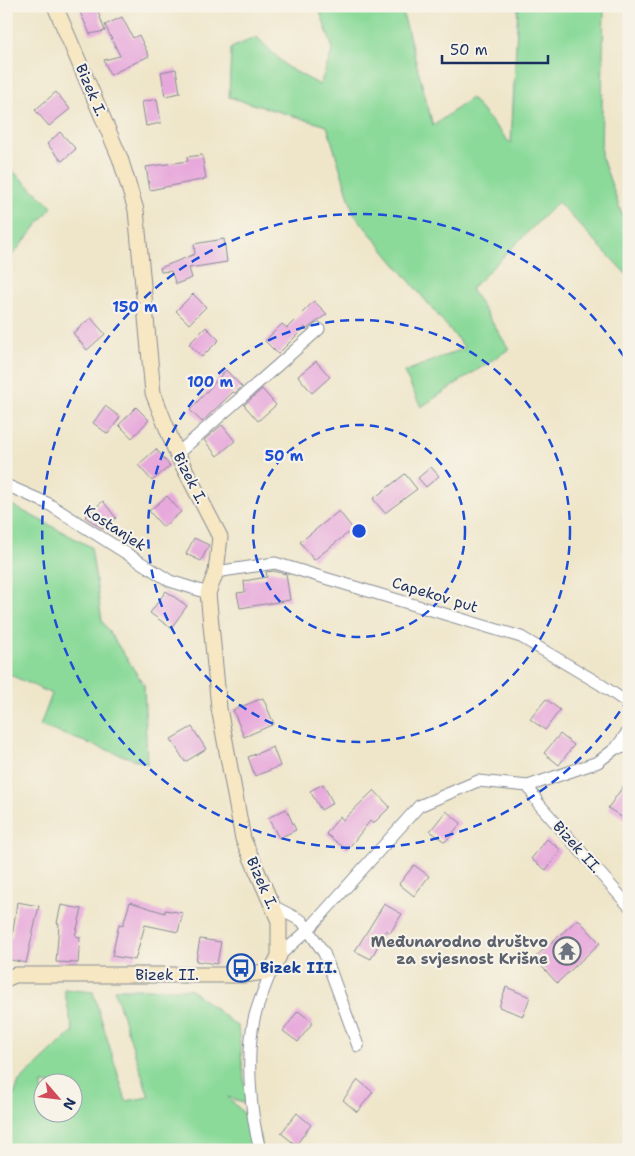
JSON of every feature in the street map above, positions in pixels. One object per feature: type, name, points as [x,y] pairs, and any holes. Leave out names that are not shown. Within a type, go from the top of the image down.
[{"type":"street","name":"Bizek I.","points":[[55,6],[120,158],[136,210],[153,393],[177,454],[220,537],[216,572],[208,593],[219,708],[243,839],[279,921],[279,956]]},
{"type":"street","points":[[177,454],[319,330]]},
{"type":"street","name":"Kostanjek","points":[[6,485],[47,503],[170,581],[208,593]]},
{"type":"street","name":"Capekov put","points":[[216,572],[275,563],[522,637],[600,684],[629,704]]},
{"type":"street","points":[[260,1150],[253,1103],[251,1056],[254,1019],[271,972],[279,956],[310,930],[419,806],[478,781],[528,786],[598,762],[616,748],[629,730]]},
{"type":"street","points":[[616,748],[629,748]]},
{"type":"street","name":"Bizek II.","points":[[528,786],[538,803],[629,906]]},
{"type":"street","points":[[273,906],[302,921],[324,953],[358,1046]]},
{"type":"street","name":"Bizek II.","points":[[6,979],[15,975],[244,975],[271,972]]},
{"type":"green space","points":[[318,6],[401,6],[433,126],[471,98],[511,144],[518,6],[604,6],[601,155],[629,234],[629,277],[558,202],[471,289],[509,349],[421,407],[404,372],[465,348],[354,214],[327,126],[229,97],[231,48],[257,37],[287,67],[320,85],[333,49]]},
{"type":"green space","points":[[6,165],[52,207],[6,263]]},
{"type":"green space","points":[[6,502],[91,547],[102,621],[144,685],[147,764],[40,726],[52,694],[6,673]]},
{"type":"green space","points":[[64,989],[93,992],[126,1101],[149,1097],[114,989],[190,989],[238,1027],[247,1105],[228,1097],[257,1127],[263,1150],[6,1150],[6,1117],[19,1082],[73,1031]]},
{"type":"building","points":[[96,6],[105,31],[90,34],[80,12]]},
{"type":"building","points":[[122,17],[133,38],[139,35],[149,56],[110,75],[104,60],[120,56],[105,25]]},
{"type":"building","points":[[176,69],[180,93],[165,96],[161,72]]},
{"type":"building","points":[[56,92],[70,109],[49,126],[35,110]]},
{"type":"building","points":[[157,99],[161,123],[146,126],[142,102]]},
{"type":"building","points":[[60,132],[76,149],[62,161],[47,144]]},
{"type":"building","points":[[202,155],[206,179],[150,190],[146,167],[188,161],[187,157]]},
{"type":"building","points":[[224,239],[227,262],[189,268],[192,278],[176,284],[171,271],[161,272],[160,268],[195,254],[194,244]]},
{"type":"building","points":[[193,294],[206,307],[189,324],[176,311]]},
{"type":"building","points":[[314,301],[327,314],[307,329],[305,327],[278,354],[265,341],[282,324],[287,328]]},
{"type":"building","points":[[91,318],[105,334],[87,350],[73,333]]},
{"type":"building","points":[[206,327],[219,340],[202,357],[189,344]]},
{"type":"building","points":[[316,361],[330,377],[312,393],[298,376]]},
{"type":"building","points":[[226,370],[242,387],[235,393],[233,392],[202,422],[190,410]]},
{"type":"building","points":[[262,389],[276,405],[258,421],[244,405]]},
{"type":"building","points":[[105,406],[120,417],[108,434],[93,423]]},
{"type":"building","points":[[136,407],[149,420],[132,438],[119,425]]},
{"type":"building","points":[[222,425],[235,441],[217,456],[204,440]]},
{"type":"building","points":[[156,449],[170,466],[152,481],[138,465]]},
{"type":"building","points":[[431,467],[439,476],[426,487],[418,478]]},
{"type":"building","points":[[405,474],[417,489],[385,513],[373,499]]},
{"type":"building","points":[[167,496],[181,512],[163,527],[149,511]]},
{"type":"building","points":[[103,501],[116,518],[103,529],[85,517]]},
{"type":"building","points":[[339,511],[353,529],[314,560],[300,542]]},
{"type":"building","points":[[194,538],[209,545],[201,561],[186,554]]},
{"type":"building","points":[[274,571],[286,574],[290,600],[240,608],[237,593],[245,592],[244,581],[267,577],[266,572]]},
{"type":"building","points":[[166,591],[187,606],[171,628],[150,613]]},
{"type":"building","points":[[263,698],[274,724],[244,737],[233,710]]},
{"type":"building","points":[[546,699],[560,710],[545,730],[530,719]]},
{"type":"building","points":[[192,727],[206,749],[185,762],[171,739]]},
{"type":"building","points":[[560,734],[574,745],[559,765],[544,753]]},
{"type":"building","points":[[273,747],[280,766],[255,776],[248,757]]},
{"type":"building","points":[[629,778],[629,822],[608,808]]},
{"type":"building","points":[[323,784],[333,803],[321,810],[310,791]]},
{"type":"building","points":[[374,790],[390,807],[373,824],[370,821],[347,850],[326,834],[340,816],[343,820]]},
{"type":"building","points":[[286,809],[296,830],[279,838],[268,818]]},
{"type":"building","points":[[446,811],[461,823],[445,842],[430,831]]},
{"type":"building","points":[[547,839],[561,850],[546,870],[531,859]]},
{"type":"building","points":[[414,865],[429,876],[414,896],[399,884]]},
{"type":"building","points":[[17,902],[39,906],[26,963],[6,959],[6,937],[12,938]]},
{"type":"building","points":[[130,902],[165,913],[165,910],[183,913],[178,932],[145,925],[135,960],[112,956],[119,924],[123,925]]},
{"type":"building","points":[[384,904],[402,914],[390,933],[386,930],[371,959],[355,951]]},
{"type":"building","points":[[61,905],[82,909],[75,936],[80,937],[78,963],[56,962],[59,924],[57,923]]},
{"type":"building","name":"Međunarodno društvo za svjesnost Krišne","points":[[578,919],[600,943],[557,983],[534,958]]},
{"type":"building","points":[[200,939],[221,942],[217,964],[196,961]]},
{"type":"building","points":[[506,987],[530,997],[523,1016],[499,1007]]},
{"type":"building","points":[[298,1011],[313,1022],[298,1042],[283,1031]]},
{"type":"building","points":[[358,1080],[373,1092],[357,1112],[343,1100]]},
{"type":"building","points":[[297,1113],[311,1125],[296,1145],[281,1133]]},
{"type":"place","name":"Međunarodno društvo za svjesnost Krišne","points":[[567,951]]},
{"type":"place","name":"Bizek III.","points":[[241,968]]}]
